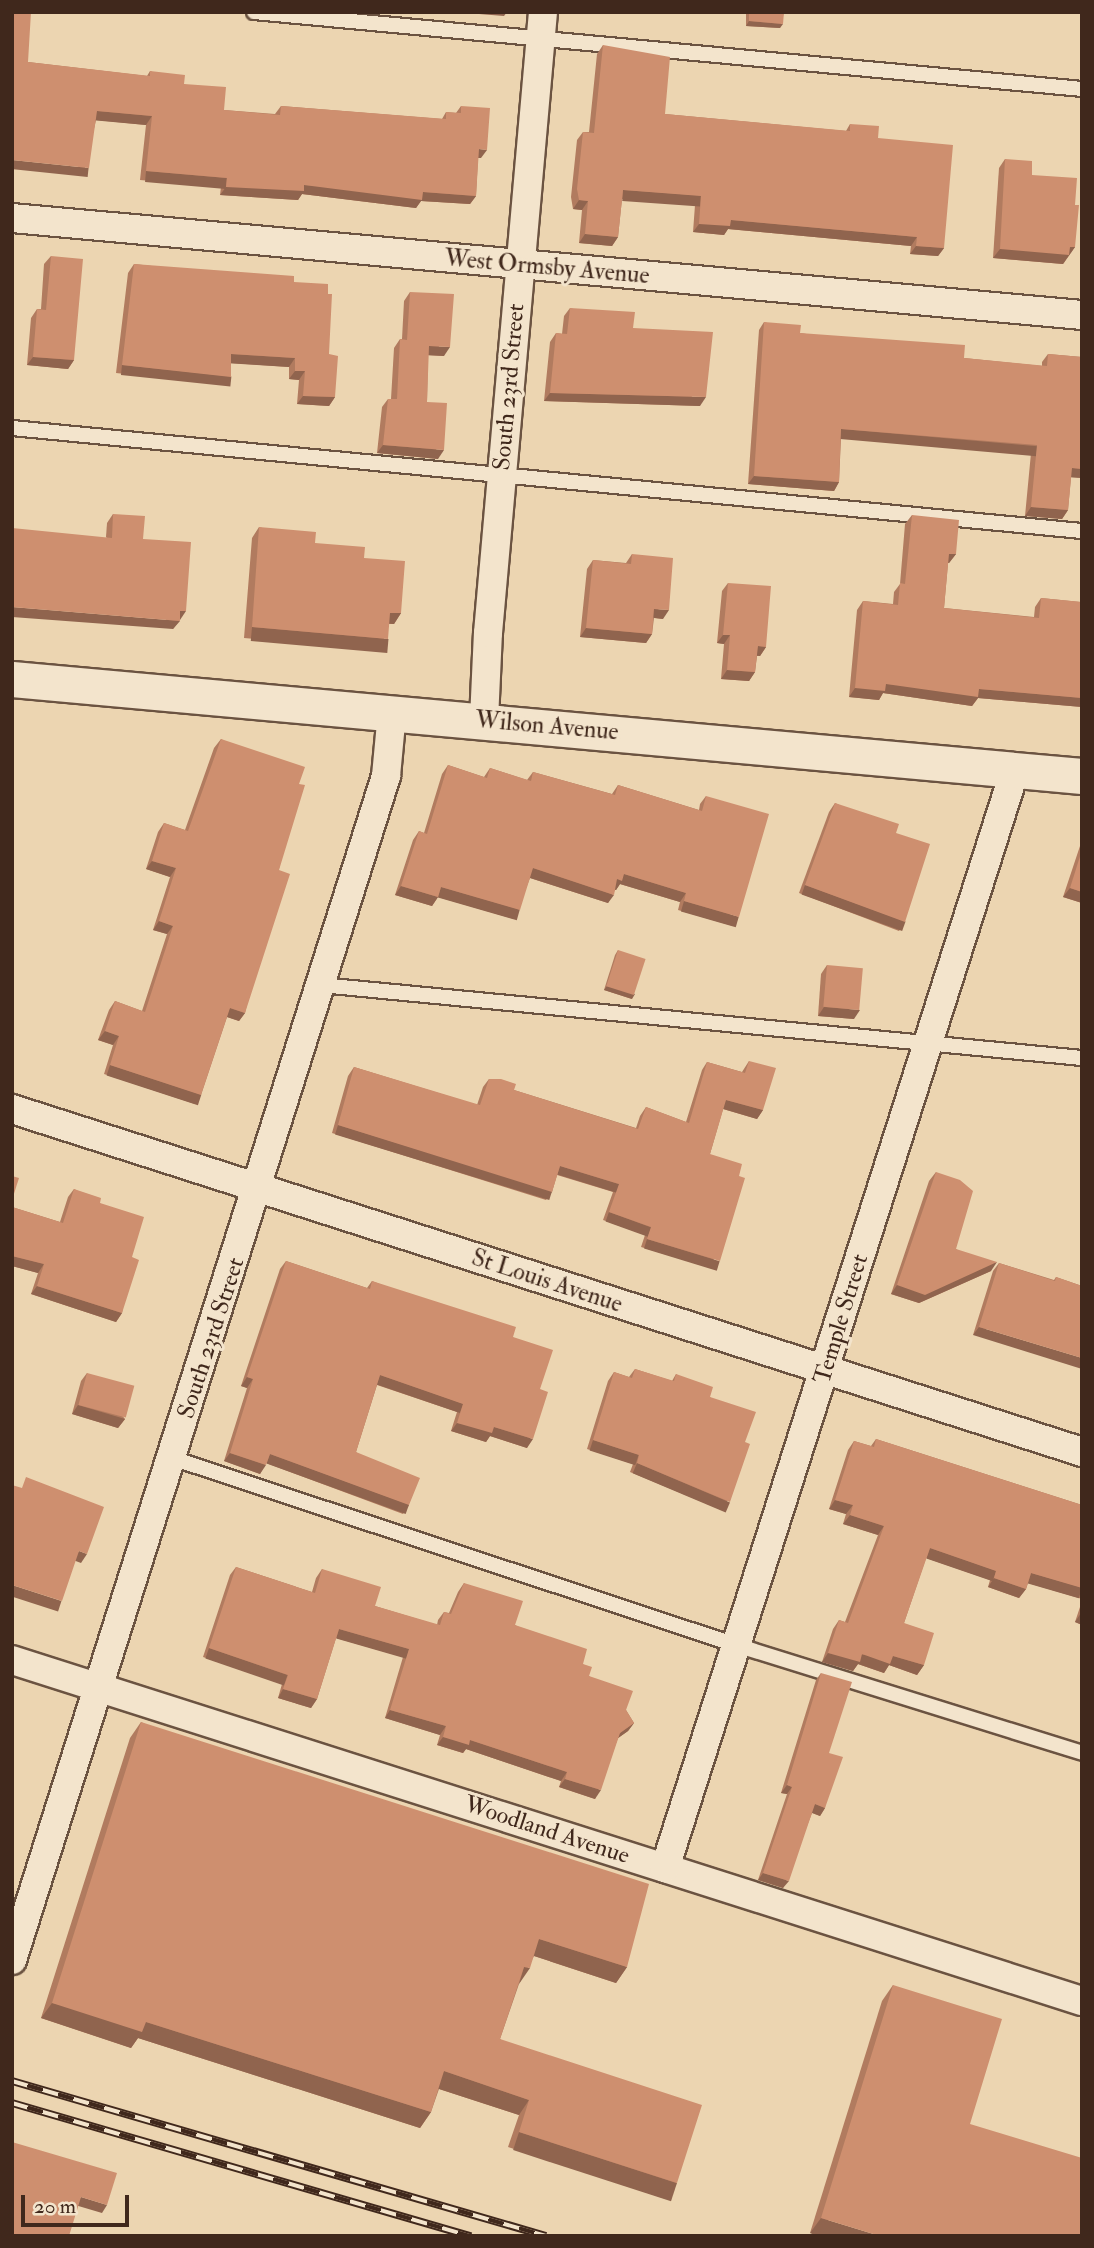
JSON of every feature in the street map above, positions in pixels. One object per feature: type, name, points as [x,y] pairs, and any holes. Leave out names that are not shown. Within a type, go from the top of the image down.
[{"type":"street","name":"South 23rd Street","points":[[484,720],[501,477],[542,26]]},
{"type":"street","name":"West Ormsby Avenue","points":[[12,218],[1082,315]]},
{"type":"street","name":"Wilson Avenue","points":[[12,679],[1082,776]]},
{"type":"street","name":"South 23rd Street","points":[[12,1960],[173,1458],[386,776],[392,712]]},
{"type":"street","name":"Temple Street","points":[[665,1868],[1015,770]]},
{"type":"street","name":"St Louis Avenue","points":[[12,1109],[1082,1452]]},
{"type":"street","name":"Woodland Avenue","points":[[12,1660],[1082,2001]]},
{"type":"lane","points":[[254,12],[542,26],[1082,89]]},
{"type":"lane","points":[[12,428],[1082,531]]},
{"type":"lane","points":[[321,985],[1082,1058]]},
{"type":"lane","points":[[173,1458],[736,1645],[1082,1753]]},
{"type":"building","points":[[12,12],[31,12],[28,62],[150,76],[150,71],[185,75],[184,84],[226,87],[224,110],[280,115],[281,106],[446,119],[446,112],[461,113],[461,106],[490,108],[487,150],[479,149],[476,196],[423,192],[422,200],[304,185],[304,191],[226,187],[227,178],[146,171],[152,116],[97,111],[89,168],[12,160]]},
{"type":"building","points":[[749,12],[784,12],[783,24],[749,21]]},
{"type":"building","points":[[603,45],[670,57],[665,114],[850,131],[850,124],[879,126],[878,138],[953,145],[944,248],[916,246],[917,237],[731,220],[730,226],[699,224],[701,196],[623,190],[618,237],[585,234],[588,201],[579,200],[577,189],[583,132],[594,133]]},
{"type":"building","points":[[1005,159],[1032,161],[1032,175],[1077,178],[1075,205],[1079,205],[1075,247],[1070,247],[1069,255],[1000,249]]},
{"type":"building","points":[[51,256],[83,259],[74,360],[33,357],[37,309],[46,310]]},
{"type":"building","points":[[134,264],[294,276],[294,282],[328,284],[328,294],[332,294],[329,354],[338,356],[335,397],[303,396],[305,371],[295,371],[295,358],[231,354],[231,377],[122,365]]},
{"type":"building","points":[[410,292],[454,294],[450,347],[429,346],[427,402],[447,403],[444,450],[383,445],[388,399],[397,399],[400,339],[407,340]]},
{"type":"building","points":[[570,308],[635,312],[633,328],[713,332],[706,397],[550,393],[556,333],[567,334]]},
{"type":"building","points":[[764,322],[801,325],[800,333],[965,345],[964,358],[1047,366],[1048,354],[1082,357],[1082,469],[1072,468],[1068,510],[1031,507],[1037,445],[841,429],[839,482],[754,476]]},
{"type":"building","points":[[113,514],[145,516],[143,539],[191,542],[186,611],[180,611],[180,621],[12,607],[12,528],[112,538]]},
{"type":"building","points":[[912,515],[959,520],[956,554],[949,554],[944,608],[1039,618],[1041,598],[1082,602],[1082,698],[979,689],[978,697],[886,684],[885,691],[855,688],[863,601],[898,605],[900,583],[905,584]]},
{"type":"building","points":[[259,527],[316,532],[315,543],[365,547],[364,558],[405,561],[401,613],[390,613],[388,639],[252,627]]},
{"type":"building","points":[[632,554],[673,558],[669,610],[654,609],[652,634],[586,628],[593,560],[631,564]]},
{"type":"building","points":[[728,583],[771,586],[766,647],[758,646],[755,672],[727,670],[730,635],[723,635]]},
{"type":"building","points":[[221,739],[305,767],[299,784],[305,785],[279,870],[290,874],[245,1013],[230,1008],[201,1095],[110,1065],[119,1036],[105,1031],[115,1001],[145,1012],[173,926],[159,921],[176,868],[152,861],[164,823],[188,831]]},
{"type":"building","points":[[448,765],[487,778],[490,768],[531,781],[533,772],[615,795],[618,785],[702,811],[706,796],[769,814],[739,917],[684,901],[686,893],[624,874],[622,881],[617,879],[614,895],[533,868],[520,910],[441,887],[438,897],[401,886],[419,831],[427,834]]},
{"type":"building","points":[[835,803],[899,824],[896,833],[930,844],[905,922],[805,885]]},
{"type":"building","points":[[1082,850],[1082,892],[1070,888]]},
{"type":"building","points":[[618,950],[646,959],[634,995],[606,986]]},
{"type":"building","points":[[827,965],[863,968],[859,1010],[823,1007]]},
{"type":"building","points":[[749,1061],[776,1068],[763,1110],[726,1100],[710,1154],[742,1164],[739,1176],[745,1178],[720,1261],[647,1239],[651,1227],[609,1212],[619,1184],[560,1166],[552,1192],[338,1125],[354,1067],[480,1105],[489,1079],[501,1079],[516,1084],[514,1090],[638,1129],[646,1107],[689,1123],[707,1062],[745,1073]]},
{"type":"building","points":[[936,1172],[960,1180],[973,1191],[956,1249],[997,1262],[925,1295],[897,1285]]},
{"type":"building","points":[[12,1176],[19,1178],[12,1200]]},
{"type":"building","points":[[74,1189],[101,1198],[100,1203],[144,1217],[132,1257],[139,1260],[122,1313],[37,1286],[44,1264],[12,1256],[12,1207],[63,1223]]},
{"type":"building","points":[[286,1261],[370,1289],[372,1281],[516,1327],[513,1337],[553,1350],[540,1389],[548,1392],[533,1439],[494,1427],[492,1433],[457,1423],[463,1404],[380,1375],[356,1452],[420,1478],[409,1505],[270,1454],[266,1465],[230,1453],[253,1379],[247,1377]]},
{"type":"building","points":[[999,1263],[1055,1281],[1056,1277],[1082,1286],[1082,1358],[979,1327]]},
{"type":"building","points":[[635,1369],[674,1381],[676,1374],[713,1387],[710,1397],[756,1412],[745,1442],[750,1444],[730,1502],[637,1463],[639,1455],[593,1440],[614,1372],[632,1378]]},
{"type":"building","points":[[87,1373],[134,1386],[126,1418],[78,1405]]},
{"type":"building","points":[[876,1439],[1082,1505],[1082,1588],[1031,1573],[1026,1589],[994,1578],[996,1571],[930,1548],[904,1623],[934,1633],[924,1665],[893,1656],[890,1664],[862,1654],[860,1662],[828,1653],[839,1620],[848,1623],[884,1526],[850,1515],[853,1505],[835,1500],[854,1441],[874,1447]]},
{"type":"building","points":[[26,1477],[104,1507],[87,1554],[79,1551],[62,1601],[12,1585],[12,1485],[22,1488]]},
{"type":"building","points":[[236,1567],[315,1593],[322,1569],[381,1587],[375,1606],[440,1625],[444,1612],[451,1614],[464,1583],[523,1601],[515,1625],[587,1649],[583,1664],[592,1667],[589,1676],[633,1691],[626,1710],[634,1723],[620,1733],[601,1790],[565,1779],[567,1772],[470,1740],[469,1745],[443,1737],[446,1726],[390,1710],[409,1649],[339,1629],[317,1699],[283,1689],[288,1675],[209,1648]]},
{"type":"building","points":[[821,1673],[852,1682],[829,1753],[843,1757],[825,1808],[815,1804],[789,1881],[763,1873],[792,1787],[787,1785]]},
{"type":"building","points":[[141,1722],[649,1884],[627,1967],[539,1939],[530,1968],[524,1967],[500,2039],[702,2105],[677,2183],[519,2132],[529,2100],[444,2071],[431,2112],[146,2022],[142,2032],[52,2003]]},
{"type":"building","points":[[893,1985],[1002,2019],[970,2124],[1082,2158],[1082,2236],[880,2236],[821,2218]]},
{"type":"building","points":[[12,2142],[117,2173],[107,2205],[81,2197],[69,2236],[12,2236]]},
{"type":"railway","points":[[12,2081],[546,2236]]},
{"type":"railway","points":[[12,2103],[471,2236]]}]
